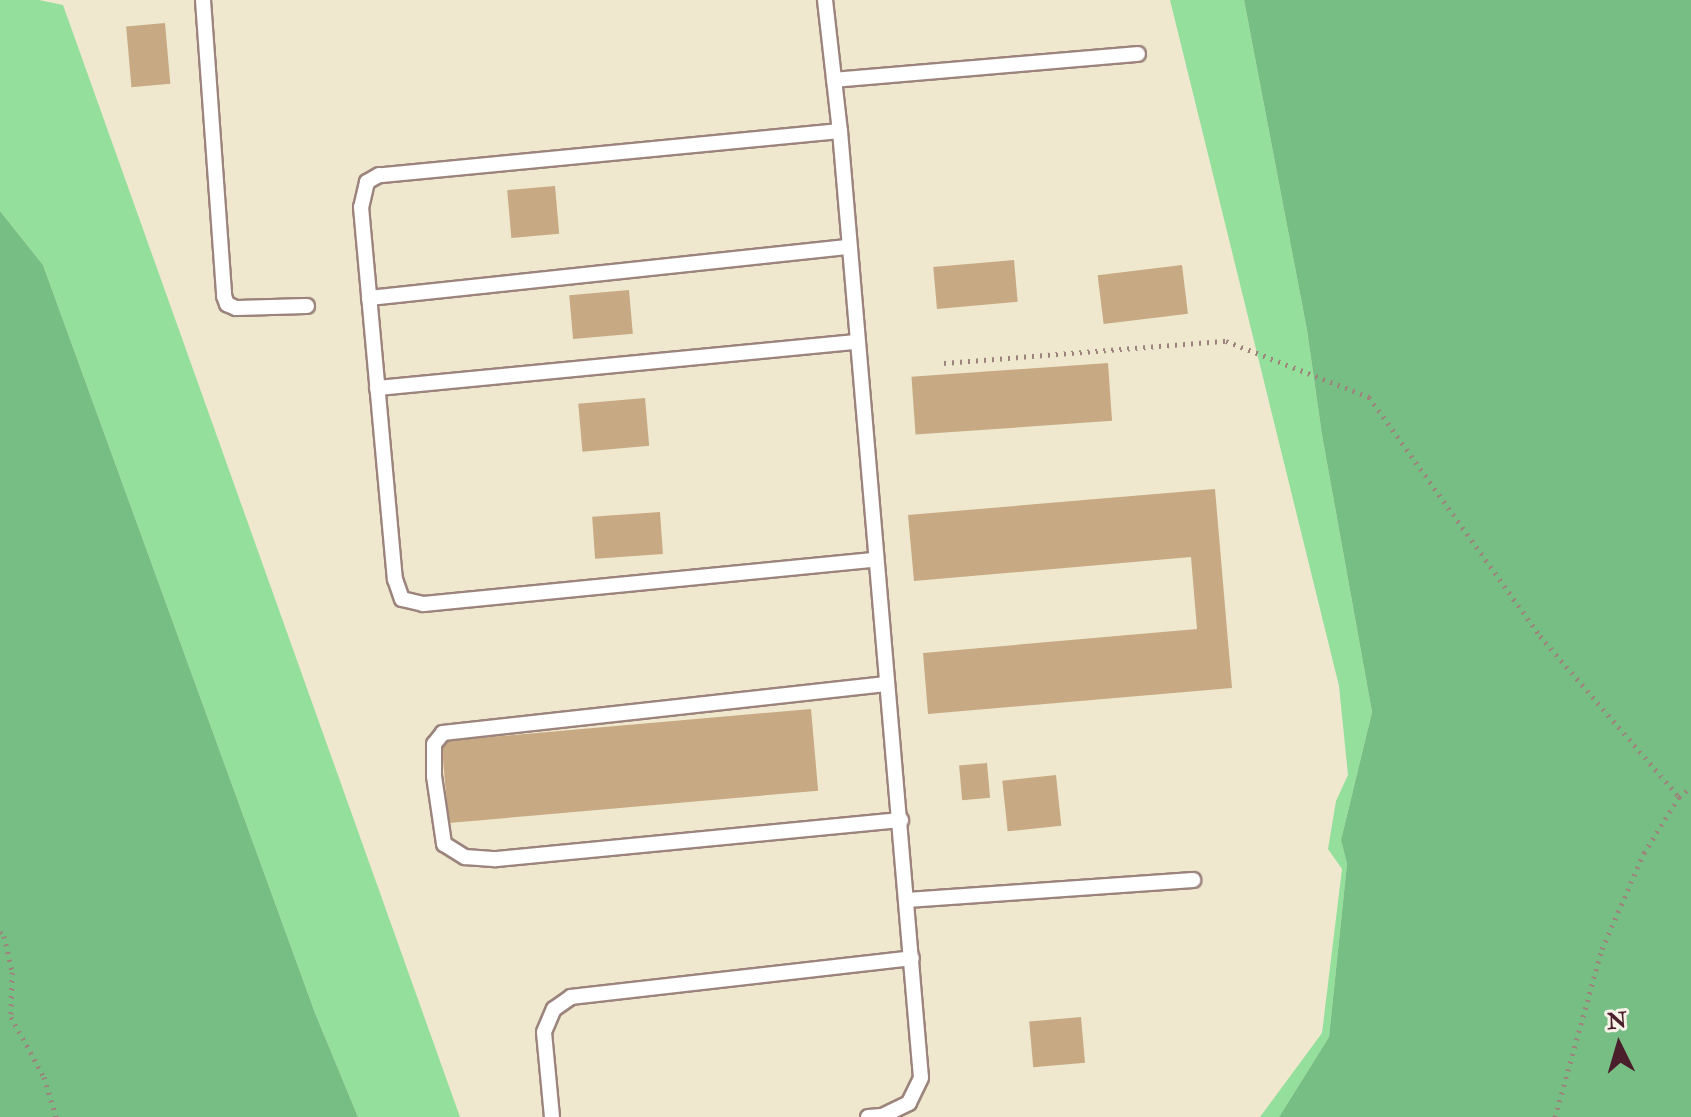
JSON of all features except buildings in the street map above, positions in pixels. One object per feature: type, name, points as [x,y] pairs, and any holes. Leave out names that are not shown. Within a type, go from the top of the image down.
[{"type":"lane","points":[[203,0],[224,296],[227,304],[236,308],[307,306]]},
{"type":"lane","points":[[825,0],[840,131],[874,560],[901,820],[921,1078],[909,1103],[882,1116],[868,1117]]},
{"type":"lane","points":[[834,80],[1138,54]]},
{"type":"lane","points":[[840,131],[379,175],[367,182],[361,207],[395,579],[402,599],[423,604],[874,560]]},
{"type":"lane","points":[[369,298],[849,247]]},
{"type":"lane","points":[[377,388],[857,342]]},
{"type":"lane","points":[[886,684],[443,733],[434,744],[434,776],[444,844],[465,857],[496,859],[901,820]]},
{"type":"lane","points":[[907,900],[1193,880]]},
{"type":"lane","points":[[552,1117],[544,1032],[554,1009],[571,997],[912,958]]},
{"type":"path","points":[[944,363],[1226,341],[1369,397],[1540,636],[1679,797]]},
{"type":"path","points":[[1555,1117],[1602,949],[1644,853],[1679,797],[1691,787]]},
{"type":"path","points":[[0,932],[4,936],[12,972],[11,1017],[44,1077],[56,1117]]},
{"type":"green space","points":[[0,0],[39,0],[63,5],[460,1117],[358,1117],[315,1013],[43,265],[0,211]]},
{"type":"green space","points":[[1170,0],[1244,0],[1307,330],[1322,435],[1372,712],[1341,840],[1347,864],[1329,1037],[1279,1117],[1260,1117],[1322,1033],[1342,869],[1328,849],[1336,801],[1348,775],[1339,686]]},
{"type":"green space","points":[[1244,0],[1691,0],[1691,1117],[1279,1117],[1329,1037],[1347,864],[1341,840],[1372,712],[1322,435],[1307,330]]},
{"type":"green space","points":[[0,211],[43,265],[315,1013],[358,1117],[0,1117]]}]
